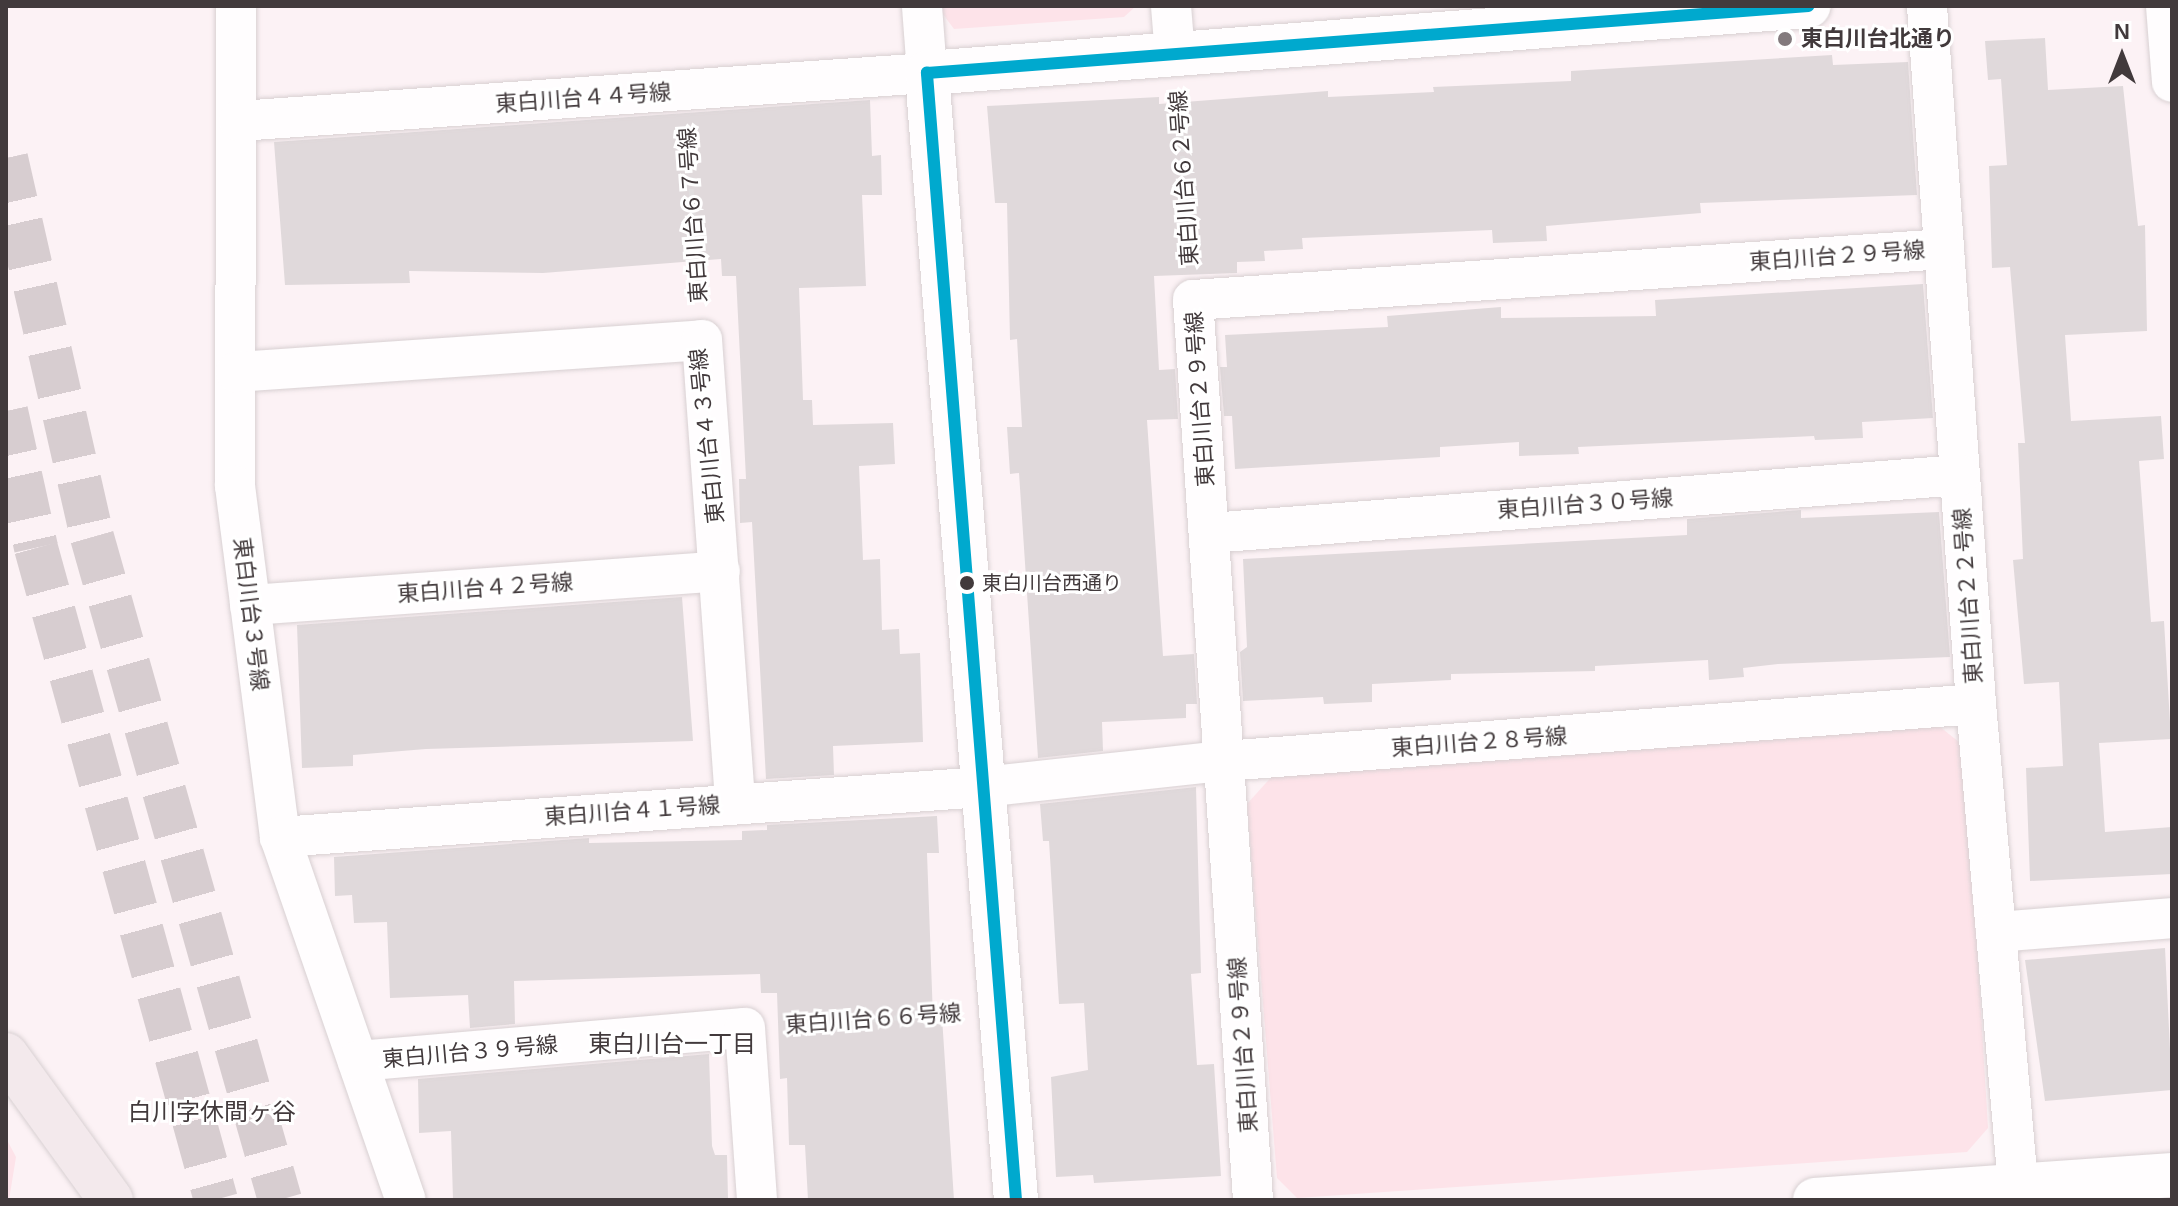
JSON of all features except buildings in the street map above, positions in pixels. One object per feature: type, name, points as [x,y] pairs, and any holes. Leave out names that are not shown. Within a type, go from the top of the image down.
[{"type":"main road","points":[[6,1055],[111,1200]]},
{"type":"street","name":"東白川台３号線","points":[[236,6],[239,121],[235,486],[280,837],[406,1200]]},
{"type":"street","points":[[922,6],[1016,1200]]},
{"type":"street","points":[[1171,6],[1175,55]]},
{"type":"street","points":[[927,73],[1808,6]]},
{"type":"street","name":"東白川台２２号線","points":[[1927,6],[1976,704],[2019,1193]]},
{"type":"street","points":[[2166,6],[2172,82]]},
{"type":"street","name":"東白川台４４号線","points":[[239,121],[927,73]]},
{"type":"street","name":"東白川台２９号線","points":[[1253,1200],[1193,300],[1944,249]]},
{"type":"street","name":"東白川台４３号線","points":[[236,372],[702,340],[735,803]]},
{"type":"street","name":"東白川台３０号線","points":[[1210,533],[1960,475]]},
{"type":"street","name":"東白川台４２号線","points":[[250,605],[720,571]]},
{"type":"street","name":"東白川台２８号線","points":[[983,787],[1224,761],[1976,704]]},
{"type":"street","name":"東白川台４１号線","points":[[280,837],[983,787]]},
{"type":"street","points":[[1996,932],[2172,918]]},
{"type":"street","points":[[745,1028],[757,1200]]},
{"type":"street","name":"東白川台３９号線","points":[[358,1061],[745,1028]]},
{"type":"street","points":[[1815,1200],[2019,1193],[2172,1175]]},
{"type":"path","name":"東白川台６２号線","points":[[1175,55],[1193,300]]},
{"type":"path","name":"東白川台６７号線","points":[[684,91],[702,340]]},
{"type":"path","name":"東白川台６６号線","points":[[745,1028],[1001,1010]]},
{"type":"shaded area","points":[[937,6],[1136,6],[1124,17],[954,29]]},
{"type":"shaded area","points":[[1939,726],[1965,747],[1988,1128],[1967,1152],[1297,1198],[1277,1178],[1247,804],[1275,773]]},
{"type":"shaded area","points":[[6,1138],[16,1157],[9,1200],[6,1200]]},
{"type":"tunnel","points":[[6,158],[92,537],[280,1200]]},
{"type":"tunnel","points":[[6,411],[36,548],[216,1200]]},
{"type":"transit line","points":[[1016,1200],[927,73],[1808,6]]},
{"type":"place","name":"東白川台北通り","points":[[1785,39]]},
{"type":"place","name":"東白川台西通り","points":[[967,583]]},
{"type":"district","name":"東白川台一丁目","points":[[672,1044]]},
{"type":"district","name":"白川字休間ヶ谷","points":[[212,1112]]}]
